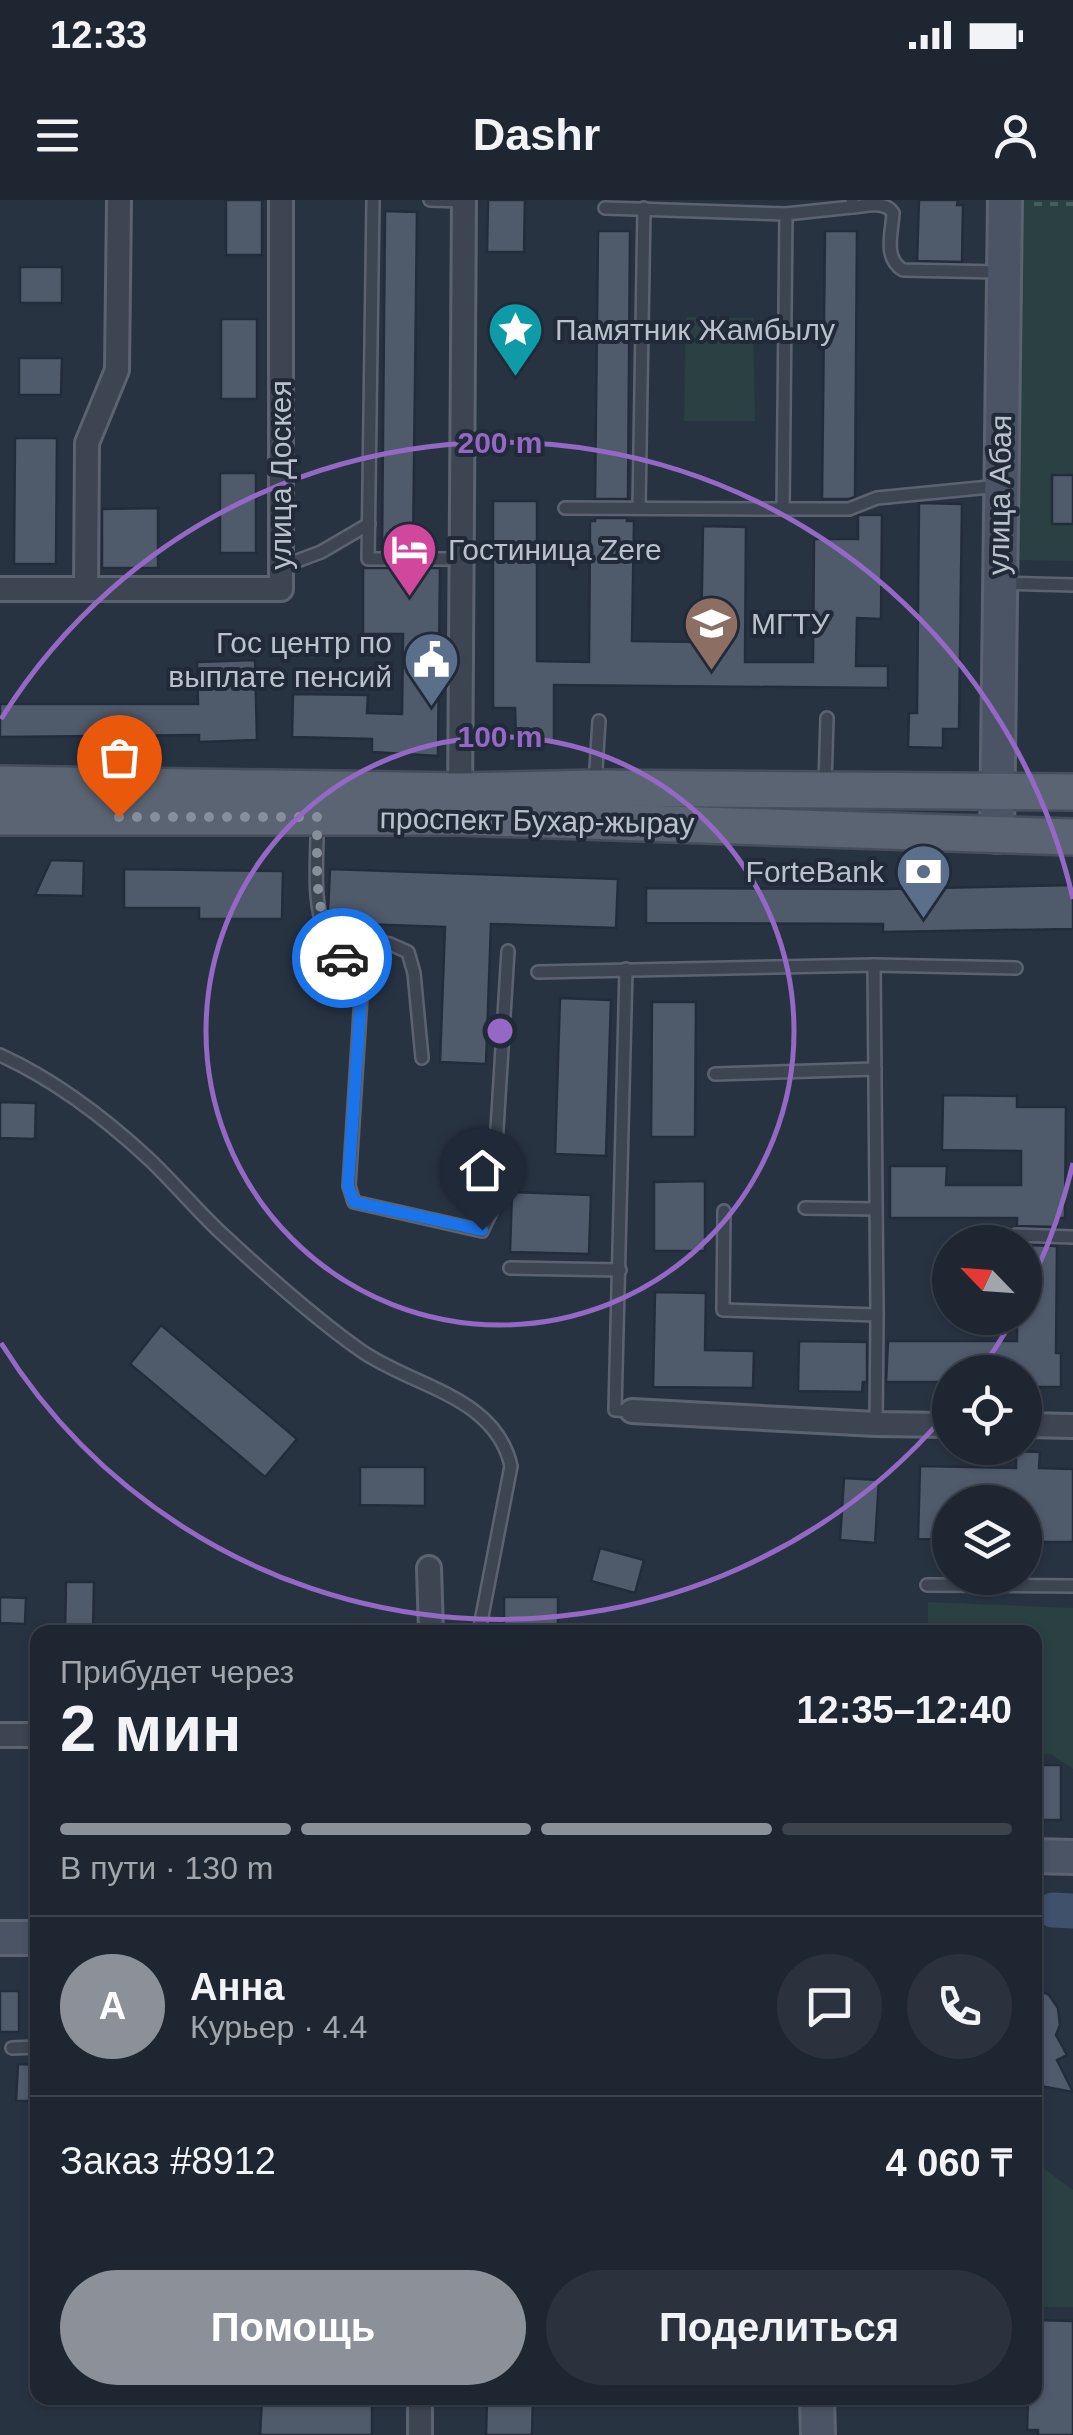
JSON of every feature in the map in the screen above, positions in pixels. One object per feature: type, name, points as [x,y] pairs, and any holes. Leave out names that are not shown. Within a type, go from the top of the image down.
[{"type":"main road","name":"улица Абая","points":[[997,836],[1004,272],[1019,202]]},
{"type":"main road","name":"проспект Бухар-жырау","points":[[0,784],[1073,837]]},
{"type":"main road","name":"проспект Бухар-жырау","points":[[0,816],[317,817],[595,788],[1073,792]]},
{"type":"main road","points":[[1042,1856],[1073,1857]]},
{"type":"main road","points":[[0,1938],[30,1938]]},
{"type":"main road","points":[[817,2405],[818,2435]]},
{"type":"street","points":[[86,588],[87,444],[117,370],[118,200]]},
{"type":"street","name":"улица Доскея","points":[[0,589],[281,589],[281,200]]},
{"type":"street","points":[[460,804],[464,201]]},
{"type":"street","points":[[632,1411],[932,1425]]},
{"type":"street","points":[[1042,1426],[1073,1426]]},
{"type":"street","points":[[429,1568],[431,1625]]},
{"type":"street","points":[[0,1735],[30,1735]]},
{"type":"street","points":[[420,2405],[420,2435]]},
{"type":"lane","points":[[374,200],[368,558],[462,558]]},
{"type":"lane","points":[[430,200],[464,201]]},
{"type":"lane","points":[[605,208],[786,214],[852,203],[883,204],[894,213],[890,255],[903,270],[1004,272]]},
{"type":"lane","points":[[639,508],[644,208]]},
{"type":"lane","points":[[783,509],[786,214]]},
{"type":"lane","points":[[565,508],[849,509],[877,498],[1000,486]]},
{"type":"lane","points":[[281,567],[321,552],[368,524]]},
{"type":"lane","points":[[998,582],[1073,585]]},
{"type":"lane","points":[[825,790],[827,718]]},
{"type":"lane","points":[[595,788],[599,721]]},
{"type":"lane","points":[[317,817],[319,913],[326,933],[357,978],[361,997],[348,1186],[354,1202],[482,1230],[492,1210],[508,951]]},
{"type":"lane","points":[[326,933],[390,944],[408,952],[414,973],[422,1058]]},
{"type":"lane","points":[[538,972],[874,965],[1016,968]]},
{"type":"lane","points":[[874,965],[876,1424]]},
{"type":"lane","points":[[626,969],[615,1410],[632,1411]]},
{"type":"lane","points":[[0,1055],[78,1100],[149,1160],[232,1243],[361,1351],[465,1404],[492,1424],[507,1448],[511,1466],[481,1625]]},
{"type":"lane","points":[[716,1074],[875,1069]]},
{"type":"lane","points":[[805,1208],[875,1209]]},
{"type":"lane","points":[[724,1211],[723,1310],[877,1315]]},
{"type":"lane","points":[[1042,1236],[1073,1238]]},
{"type":"lane","points":[[510,1268],[620,1270]]},
{"type":"lane","points":[[927,1585],[1073,1586]]},
{"type":"lane","points":[[12,2048],[30,2047]]},
{"type":"path","points":[[1019,202],[1073,204]]},
{"type":"green space","points":[[1019,200],[1073,200],[1073,561],[1016,560]]},
{"type":"green space","points":[[686,317],[753,318],[755,421],[684,421]]},
{"type":"green space","points":[[928,1602],[1073,1608],[1073,1769],[1051,1754],[1042,1755],[1042,1625],[928,1625]]},
{"type":"green space","points":[[1042,2167],[1073,2190],[1073,2307],[1042,2307]]},
{"type":"building","points":[[226,200],[262,200],[262,255],[226,255]]},
{"type":"building","points":[[488,200],[525,200],[524,252],[487,252]]},
{"type":"building","points":[[919,200],[958,200],[957,205],[963,205],[962,262],[917,261]]},
{"type":"building","points":[[385,211],[417,212],[413,550],[382,550]]},
{"type":"building","points":[[598,231],[630,231],[628,499],[595,499]]},
{"type":"building","points":[[825,231],[857,231],[855,497],[849,499],[822,499]]},
{"type":"building","points":[[20,267],[62,267],[62,303],[20,303]]},
{"type":"building","points":[[221,319],[257,319],[257,399],[221,399]]},
{"type":"building","points":[[19,358],[62,358],[61,395],[19,395]]},
{"type":"building","points":[[15,438],[57,438],[56,564],[14,564]]},
{"type":"building","points":[[220,473],[256,473],[256,553],[220,553]]},
{"type":"building","points":[[1052,475],[1073,475],[1073,524],[1052,524]]},
{"type":"building","points":[[493,501],[537,501],[537,661],[589,662],[590,521],[595,518],[634,521],[632,641],[701,642],[703,526],[746,527],[745,662],[813,662],[814,539],[858,539],[858,515],[882,515],[881,619],[857,618],[856,666],[888,666],[888,688],[554,685],[554,744],[516,745],[515,708],[493,708]]},
{"type":"building","points":[[919,503],[962,504],[959,729],[943,729],[943,748],[908,747],[909,713],[917,713]]},
{"type":"building","points":[[158,508],[158,568],[102,568],[102,509]]},
{"type":"building","points":[[363,568],[440,568],[438,756],[372,752],[372,739],[292,737],[293,694],[368,695],[367,713],[402,714],[403,634],[363,634]]},
{"type":"building","points":[[255,660],[257,740],[199,742],[199,735],[0,737],[0,704],[198,704],[197,662]]},
{"type":"building","points":[[51,860],[84,861],[83,896],[35,895]]},
{"type":"building","points":[[124,869],[283,871],[282,919],[199,919],[199,908],[124,908]]},
{"type":"building","points":[[330,869],[618,879],[616,928],[491,924],[486,1064],[440,1062],[445,927],[332,923],[328,909]]},
{"type":"building","points":[[1073,885],[1073,929],[883,932],[883,924],[646,923],[646,888]]},
{"type":"building","points":[[560,998],[611,1000],[606,1156],[555,1154]]},
{"type":"building","points":[[652,1002],[696,1002],[695,1137],[651,1137]]},
{"type":"building","points":[[943,1095],[1017,1096],[1017,1107],[1066,1107],[1065,1218],[1057,1218],[1057,1227],[1017,1225],[1017,1218],[890,1218],[890,1166],[947,1166],[946,1185],[1021,1185],[1021,1151],[942,1150]]},
{"type":"building","points":[[0,1102],[36,1103],[35,1139],[0,1138]]},
{"type":"building","points":[[705,1181],[705,1251],[654,1251],[654,1182]]},
{"type":"building","points":[[512,1192],[591,1195],[589,1254],[510,1252]]},
{"type":"building","points":[[1042,1246],[1057,1246],[1056,1353],[1061,1353],[1061,1387],[1042,1387],[1042,1355],[932,1355],[932,1382],[886,1382],[888,1341],[1017,1341],[1017,1335],[1042,1335]]},
{"type":"building","points":[[655,1292],[706,1293],[705,1350],[754,1351],[753,1388],[653,1387]]},
{"type":"building","points":[[161,1325],[297,1439],[265,1477],[130,1364]]},
{"type":"building","points":[[799,1341],[867,1342],[867,1382],[863,1382],[862,1392],[798,1391]]},
{"type":"building","points":[[1039,1465],[1039,1468],[1073,1469],[1073,1542],[1042,1542],[1042,1485],[932,1485],[932,1539],[918,1539],[920,1466]]},
{"type":"building","points":[[360,1467],[425,1467],[425,1506],[360,1505]]},
{"type":"building","points":[[844,1478],[879,1480],[875,1543],[840,1540]]},
{"type":"building","points":[[600,1548],[644,1560],[635,1593],[591,1581]]},
{"type":"building","points":[[66,1582],[94,1582],[93,1625],[65,1625]]},
{"type":"building","points":[[0,1597],[26,1598],[25,1624],[0,1623]]},
{"type":"building","points":[[504,1597],[558,1597],[558,1625],[504,1625]]},
{"type":"building","points":[[1042,1765],[1061,1765],[1061,1820],[1042,1820]]},
{"type":"building","points":[[0,1991],[19,1991],[19,2032],[0,2032]]},
{"type":"building","points":[[1042,1992],[1058,2008],[1060,2025],[1056,2035],[1067,2055],[1057,2060],[1073,2092],[1042,2086]]},
{"type":"building","points":[[18,2064],[30,2065],[30,2101],[16,2101]]},
{"type":"building","points":[[1042,2320],[1073,2321],[1073,2435],[1038,2435],[1038,2430],[1027,2430],[1028,2405],[1042,2405]]},
{"type":"building","points":[[262,2405],[372,2405],[372,2435],[260,2435]]},
{"type":"building","points":[[487,2405],[533,2405],[532,2435],[486,2435]]},
{"type":"waterway","points":[[1053,1910],[1073,1911]]},
{"type":"way so far","points":[[119,817],[317,817],[319,913],[342,958]]},
{"type":"place","name":"Памятник Жамбылу","points":[[516,379]]},
{"type":"place","name":"Гостиница Zere","points":[[409,599]]},
{"type":"place","name":"МГТУ","points":[[712,673]]},
{"type":"place","name":"Гос центр по выплате пенсий","points":[[431,709]]},
{"type":"place","name":"ForteBank","points":[[923,921]]},
{"type":"route","points":[[342,958],[357,978],[361,997],[348,1186],[354,1202],[482,1230]]}]
